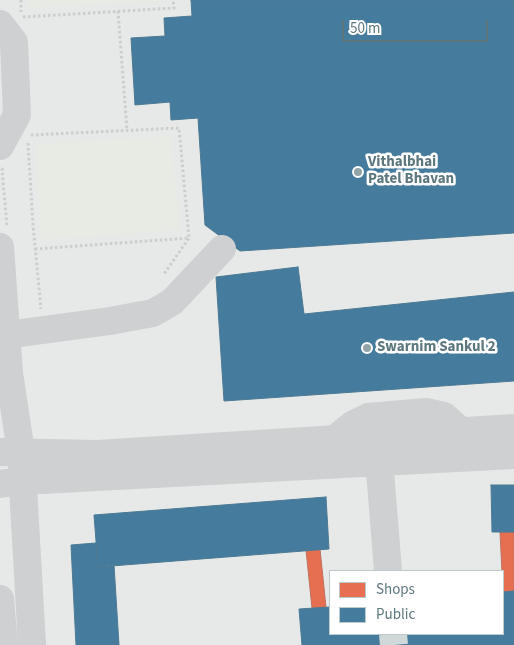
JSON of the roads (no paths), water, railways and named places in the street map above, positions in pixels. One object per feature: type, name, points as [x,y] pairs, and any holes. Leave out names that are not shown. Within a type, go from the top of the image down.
[{"type":"lane","points":[[0,146],[18,115],[14,42],[15,22]]},
{"type":"lane","points":[[0,247],[9,373],[11,482],[32,645]]},
{"type":"lane","points":[[6,336],[153,313],[172,302],[222,249]]},
{"type":"lane","points":[[335,439],[352,425],[368,417],[426,412],[444,416],[462,432]]},
{"type":"lane","points":[[11,482],[378,450],[462,432],[514,428]]},
{"type":"lane","points":[[10,452],[97,454],[335,439],[378,450],[514,456]]},
{"type":"lane","points":[[378,450],[388,570]]},
{"type":"lane","points":[[0,599],[4,645]]},
{"type":"tunnel","points":[[393,635],[394,645]]},
{"type":"place","name":"Vithalbhai Patel Bhavan","points":[[358,172]]},
{"type":"place","name":"Swarnim Sankul 2","points":[[367,348]]}]
